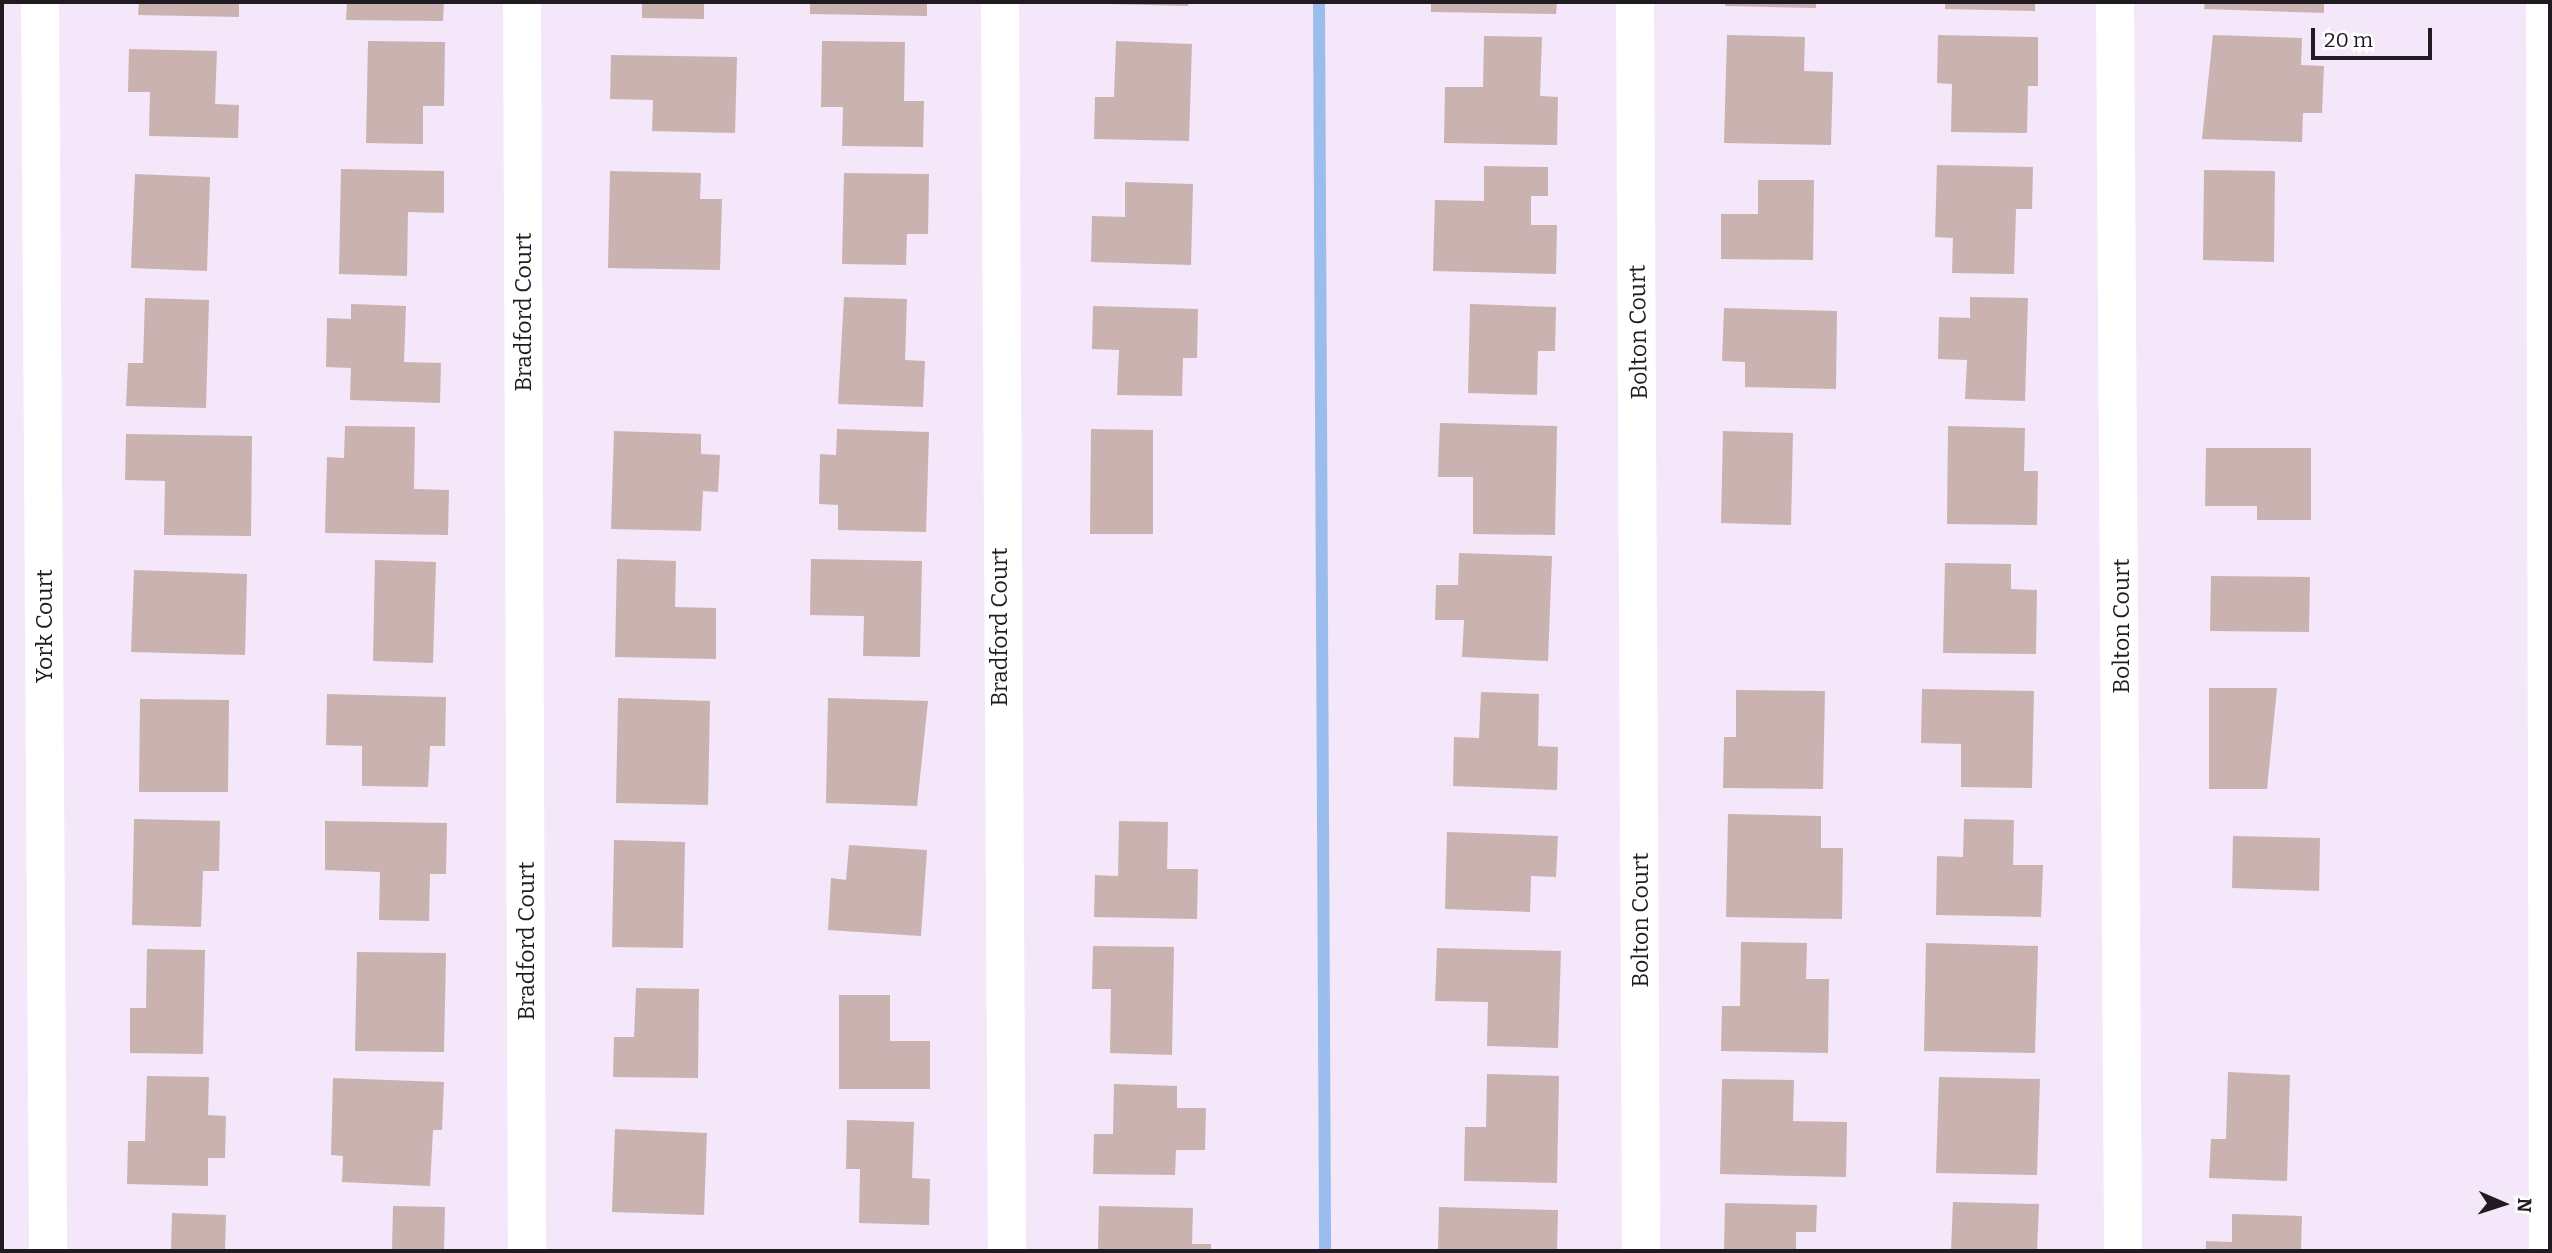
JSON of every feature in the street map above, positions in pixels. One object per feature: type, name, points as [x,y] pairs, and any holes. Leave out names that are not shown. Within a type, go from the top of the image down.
[{"type":"street","name":"York Court","points":[[40,2],[48,1251]]},
{"type":"street","name":"Bradford Court","points":[[522,2],[527,1251]]},
{"type":"street","name":"Bradford Court","points":[[1000,2],[1007,1251]]},
{"type":"street","name":"Bolton Court","points":[[1635,2],[1641,1251]]},
{"type":"street","name":"Bolton Court","points":[[2115,2],[2123,1251]]},
{"type":"street","points":[[2545,2],[2548,1251]]},
{"type":"building","points":[[139,2],[239,2],[239,17],[138,15]]},
{"type":"building","points":[[347,2],[444,2],[443,21],[346,20]]},
{"type":"building","points":[[642,2],[704,2],[704,19],[642,18]]},
{"type":"building","points":[[810,2],[927,2],[927,16],[810,14]]},
{"type":"building","points":[[1107,2],[1189,2],[1188,6]]},
{"type":"building","points":[[1431,2],[1557,2],[1556,14],[1431,12]]},
{"type":"building","points":[[1725,2],[1816,2],[1816,8],[1725,6]]},
{"type":"building","points":[[1945,2],[2035,2],[2035,11],[1945,9]]},
{"type":"building","points":[[2205,2],[2324,2],[2324,13],[2204,9]]},
{"type":"building","points":[[1727,35],[1805,37],[1804,71],[1833,72],[1831,145],[1724,143]]},
{"type":"building","points":[[1938,35],[2038,37],[2038,86],[2028,86],[2027,133],[1951,132],[1952,84],[1937,83]]},
{"type":"building","points":[[2213,35],[2302,38],[2301,65],[2324,66],[2322,113],[2303,113],[2302,142],[2202,139]]},
{"type":"building","points":[[1484,36],[1542,37],[1540,96],[1558,97],[1557,145],[1444,143],[1445,87],[1483,87]]},
{"type":"building","points":[[368,41],[445,42],[444,106],[423,106],[423,144],[366,143]]},
{"type":"building","points":[[822,41],[905,42],[904,101],[924,101],[923,147],[842,146],[843,107],[821,107]]},
{"type":"building","points":[[1116,41],[1192,44],[1189,141],[1094,139],[1095,97],[1114,97]]},
{"type":"building","points":[[129,49],[217,51],[215,104],[239,105],[238,138],[149,136],[150,92],[128,92]]},
{"type":"building","points":[[611,55],[737,57],[735,133],[652,131],[653,100],[610,99]]},
{"type":"building","points":[[1937,165],[2033,167],[2032,209],[2016,209],[2014,274],[1952,273],[1953,238],[1935,237]]},
{"type":"building","points":[[1484,166],[1548,167],[1548,196],[1531,196],[1531,225],[1557,225],[1556,274],[1433,271],[1435,200],[1484,201]]},
{"type":"building","points":[[341,169],[444,171],[444,213],[408,212],[407,276],[339,274]]},
{"type":"building","points":[[2204,170],[2275,171],[2274,262],[2203,260]]},
{"type":"building","points":[[610,171],[701,173],[700,199],[722,199],[720,270],[608,268]]},
{"type":"building","points":[[844,173],[929,174],[928,234],[907,234],[906,265],[842,264]]},
{"type":"building","points":[[135,174],[210,177],[207,271],[131,268]]},
{"type":"building","points":[[1758,180],[1814,180],[1813,260],[1721,259],[1721,214],[1758,214]]},
{"type":"building","points":[[1125,182],[1193,184],[1191,265],[1091,262],[1092,216],[1125,217]]},
{"type":"building","points":[[844,297],[907,299],[905,360],[925,361],[923,407],[838,404]]},
{"type":"building","points":[[1970,297],[2028,298],[2025,401],[1965,399],[1967,360],[1938,359],[1939,317],[1970,318]]},
{"type":"building","points":[[145,298],[209,300],[206,408],[126,406],[128,363],[143,363]]},
{"type":"building","points":[[351,304],[406,306],[404,362],[441,363],[440,403],[350,400],[351,368],[326,367],[327,318],[351,319]]},
{"type":"building","points":[[1470,304],[1556,307],[1555,351],[1538,351],[1537,395],[1468,393]]},
{"type":"building","points":[[1093,306],[1198,309],[1197,358],[1183,358],[1182,396],[1117,395],[1119,350],[1092,349]]},
{"type":"building","points":[[1724,308],[1837,311],[1836,389],[1745,387],[1745,362],[1722,361]]},
{"type":"building","points":[[1440,423],[1557,426],[1555,535],[1473,534],[1473,477],[1438,477]]},
{"type":"building","points":[[345,426],[415,427],[414,489],[449,490],[448,535],[325,533],[327,457],[344,458]]},
{"type":"building","points":[[1948,426],[2025,428],[2024,471],[2038,471],[2037,525],[1947,524]]},
{"type":"building","points":[[837,429],[929,432],[926,532],[838,530],[838,505],[819,504],[820,454],[836,455]]},
{"type":"building","points":[[1091,429],[1153,430],[1153,534],[1090,534]]},
{"type":"building","points":[[614,431],[701,434],[701,454],[720,455],[718,492],[703,491],[701,531],[611,529]]},
{"type":"building","points":[[1723,431],[1793,433],[1791,525],[1721,523]]},
{"type":"building","points":[[126,434],[252,436],[251,536],[164,535],[165,481],[125,480]]},
{"type":"building","points":[[2206,448],[2311,448],[2311,520],[2257,520],[2257,506],[2205,506]]},
{"type":"building","points":[[1459,553],[1552,556],[1548,661],[1462,657],[1464,620],[1435,620],[1436,585],[1458,585]]},
{"type":"building","points":[[617,559],[676,561],[675,607],[716,608],[716,659],[615,657]]},
{"type":"building","points":[[811,559],[922,561],[920,657],[863,656],[864,616],[810,615]]},
{"type":"building","points":[[375,560],[436,562],[433,663],[373,661]]},
{"type":"building","points":[[1945,563],[2011,564],[2011,589],[2037,590],[2036,654],[1943,653]]},
{"type":"building","points":[[134,570],[247,574],[245,655],[131,652]]},
{"type":"building","points":[[2211,576],[2310,577],[2309,632],[2210,631]]},
{"type":"building","points":[[2209,688],[2277,688],[2267,789],[2209,789]]},
{"type":"building","points":[[1922,689],[2034,691],[2032,788],[1961,787],[1961,744],[1921,743]]},
{"type":"building","points":[[1736,690],[1825,691],[1823,789],[1723,788],[1724,737],[1736,737]]},
{"type":"building","points":[[1481,692],[1539,694],[1538,746],[1558,747],[1557,790],[1453,786],[1454,737],[1479,738]]},
{"type":"building","points":[[327,694],[446,697],[445,746],[430,746],[428,787],[362,786],[362,746],[326,745]]},
{"type":"building","points":[[618,698],[710,701],[708,805],[616,803]]},
{"type":"building","points":[[828,698],[928,701],[917,806],[826,803]]},
{"type":"building","points":[[140,699],[229,700],[228,792],[139,792]]},
{"type":"building","points":[[1728,814],[1821,816],[1821,848],[1843,848],[1842,919],[1726,917]]},
{"type":"building","points":[[134,819],[220,821],[219,871],[203,871],[201,927],[132,925]]},
{"type":"building","points":[[1964,819],[2014,820],[2013,865],[2043,865],[2041,917],[1936,915],[1937,856],[1963,857]]},
{"type":"building","points":[[325,821],[447,823],[446,874],[430,874],[429,921],[379,920],[380,872],[325,870]]},
{"type":"building","points":[[1119,821],[1168,822],[1167,869],[1198,869],[1197,919],[1094,917],[1095,875],[1118,876]]},
{"type":"building","points":[[1447,832],[1558,836],[1556,877],[1531,876],[1530,912],[1445,909]]},
{"type":"building","points":[[2233,836],[2320,838],[2319,891],[2232,888]]},
{"type":"building","points":[[614,840],[685,842],[683,948],[612,947]]},
{"type":"building","points":[[849,845],[927,850],[921,936],[828,930],[831,878],[846,880]]},
{"type":"building","points":[[1741,942],[1807,943],[1806,979],[1829,979],[1828,1053],[1721,1051],[1722,1006],[1740,1006]]},
{"type":"building","points":[[1926,943],[2038,946],[2035,1053],[1924,1051]]},
{"type":"building","points":[[1093,946],[1174,947],[1172,1055],[1110,1053],[1111,989],[1092,989]]},
{"type":"building","points":[[1437,948],[1561,951],[1558,1048],[1487,1046],[1488,1002],[1435,1001]]},
{"type":"building","points":[[147,949],[205,950],[203,1054],[130,1053],[130,1008],[146,1008]]},
{"type":"building","points":[[357,952],[446,953],[444,1052],[355,1051]]},
{"type":"building","points":[[636,988],[699,989],[698,1078],[613,1077],[614,1037],[634,1037]]},
{"type":"building","points":[[839,995],[890,995],[890,1041],[930,1041],[930,1089],[839,1089]]},
{"type":"building","points":[[2228,1072],[2290,1075],[2287,1181],[2209,1178],[2211,1139],[2226,1139]]},
{"type":"building","points":[[1487,1074],[1559,1076],[1557,1183],[1464,1181],[1465,1127],[1486,1127]]},
{"type":"building","points":[[147,1076],[209,1077],[208,1115],[226,1116],[225,1158],[208,1158],[208,1186],[127,1184],[128,1141],[145,1141]]},
{"type":"building","points":[[1939,1077],[2040,1079],[2037,1175],[1936,1173]]},
{"type":"building","points":[[333,1078],[444,1082],[442,1130],[433,1130],[430,1186],[342,1182],[343,1156],[331,1155]]},
{"type":"building","points":[[1722,1079],[1794,1080],[1793,1121],[1847,1122],[1846,1177],[1720,1174]]},
{"type":"building","points":[[1114,1084],[1177,1086],[1177,1108],[1206,1108],[1205,1150],[1176,1150],[1175,1175],[1093,1174],[1094,1134],[1113,1134]]},
{"type":"building","points":[[847,1120],[914,1122],[912,1178],[930,1179],[929,1225],[859,1223],[860,1169],[846,1169]]},
{"type":"building","points":[[615,1129],[707,1133],[704,1215],[612,1212]]},
{"type":"building","points":[[1953,1202],[2039,1204],[2037,1251],[1951,1251]]},
{"type":"building","points":[[1725,1203],[1817,1205],[1816,1232],[1796,1232],[1796,1251],[1724,1251]]},
{"type":"building","points":[[393,1206],[445,1207],[444,1251],[392,1251]]},
{"type":"building","points":[[1099,1206],[1193,1208],[1192,1244],[1211,1244],[1211,1251],[1098,1249]]},
{"type":"building","points":[[1439,1207],[1558,1210],[1557,1251],[1438,1251]]},
{"type":"building","points":[[172,1213],[226,1215],[225,1251],[171,1251]]},
{"type":"building","points":[[2232,1214],[2302,1216],[2301,1251],[2206,1251],[2206,1241],[2232,1242]]},
{"type":"waterway","points":[[1319,2],[1325,1251]]}]
